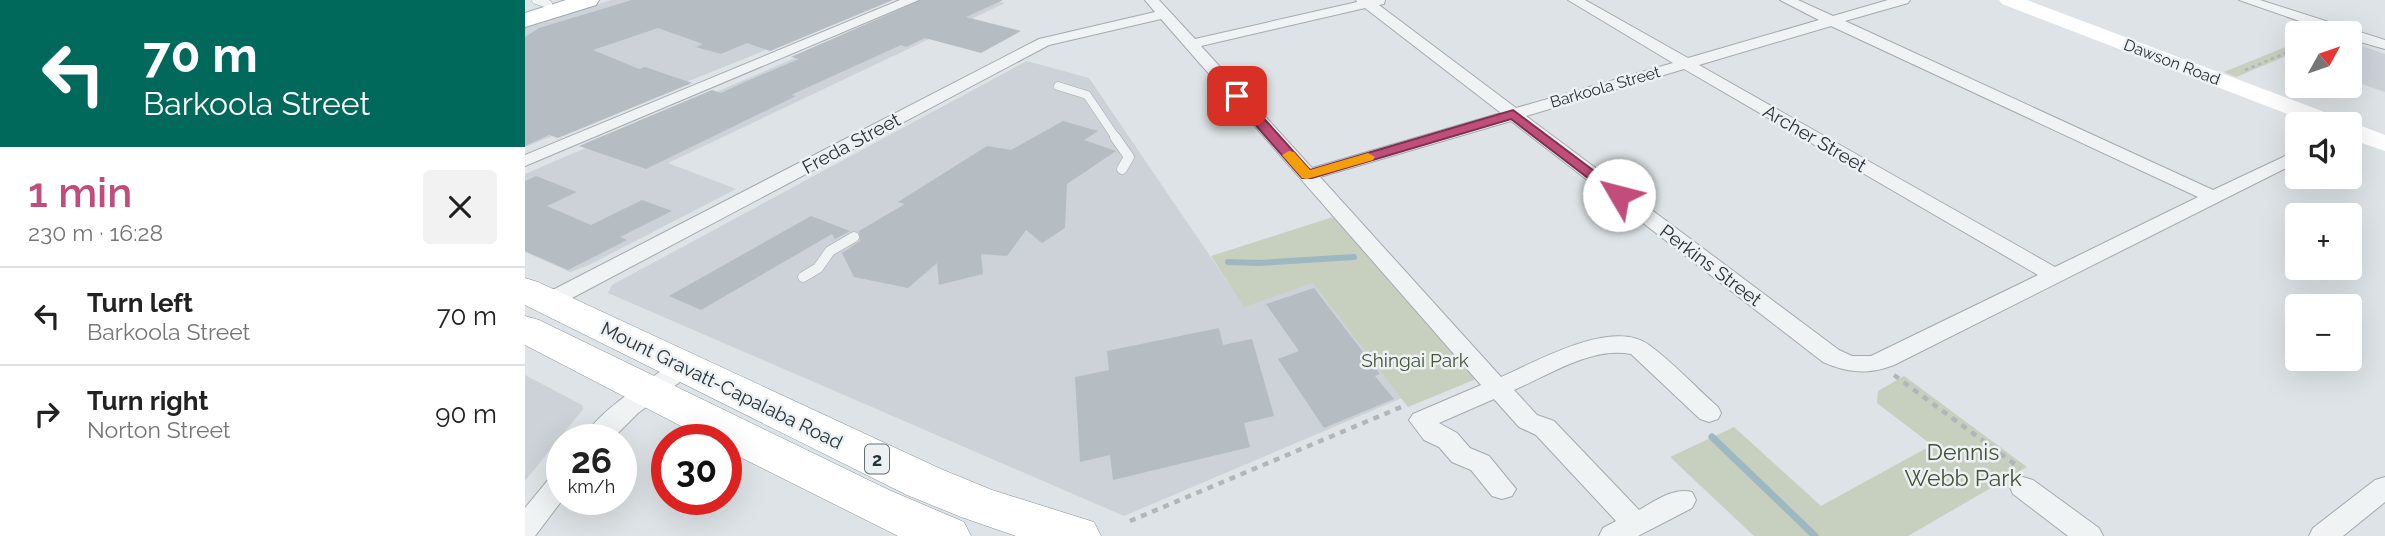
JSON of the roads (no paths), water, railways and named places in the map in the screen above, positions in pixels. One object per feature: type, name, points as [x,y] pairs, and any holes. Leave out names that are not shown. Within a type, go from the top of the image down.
[{"type":"highway","name":"Mount Gravatt-Capalaba Road","points":[[533,307],[666,380],[872,503],[946,536]]},
{"type":"highway","name":"Mount Gravatt-Capalaba Road","points":[[666,380],[978,504],[1076,536]]},
{"type":"main road","points":[[525,20],[588,0]]},
{"type":"main road","name":"Dawson Road","points":[[2009,0],[2303,112]]},
{"type":"main road","points":[[525,12],[549,2]]},
{"type":"main road","points":[[2362,135],[2385,144]]},
{"type":"street","points":[[525,161],[912,0]]},
{"type":"street","name":"Archer Street","points":[[1575,0],[2055,276]]},
{"type":"street","points":[[1787,0],[2213,197]]},
{"type":"street","name":"Barkoola Street","points":[[1307,175],[1903,0]]},
{"type":"street","points":[[2246,0],[2310,21]]},
{"type":"street","points":[[1191,44],[1372,1]]},
{"type":"street","name":"Perkins Street","points":[[1372,1],[1513,114],[1831,356],[1848,363],[1864,366],[1886,359],[2055,276]]},
{"type":"street","points":[[1158,7],[1490,380],[1528,421],[1545,428],[1624,530],[1682,500]]},
{"type":"street","name":"Freda Street","points":[[533,307],[1044,42],[1158,7]]},
{"type":"street","points":[[2363,38],[2385,45]]},
{"type":"street","points":[[2055,276],[2285,161]]},
{"type":"street","points":[[1502,489],[1480,463],[1461,455],[1448,440],[1433,433],[1422,420],[1490,380],[1594,347],[1624,344],[1639,349],[1709,413]]},
{"type":"street","points":[[614,424],[666,380]]},
{"type":"street","points":[[2023,486],[2089,536]]},
{"type":"street","points":[[2323,536],[2385,488]]},
{"type":"street","points":[[525,528],[546,501]]},
{"type":"lane","points":[[1058,86],[1087,95],[1129,158],[1122,169]]},
{"type":"lane","points":[[803,277],[818,268],[830,251],[854,237]]},
{"type":"waterway","points":[[1228,262],[1259,263],[1354,257]]},
{"type":"waterway","points":[[1712,437],[1815,536]]},
{"type":"park label","name":"Shingai Park","points":[[1415,360]]},
{"type":"park label","name":"Dennis Webb Park","points":[[1963,464]]}]
